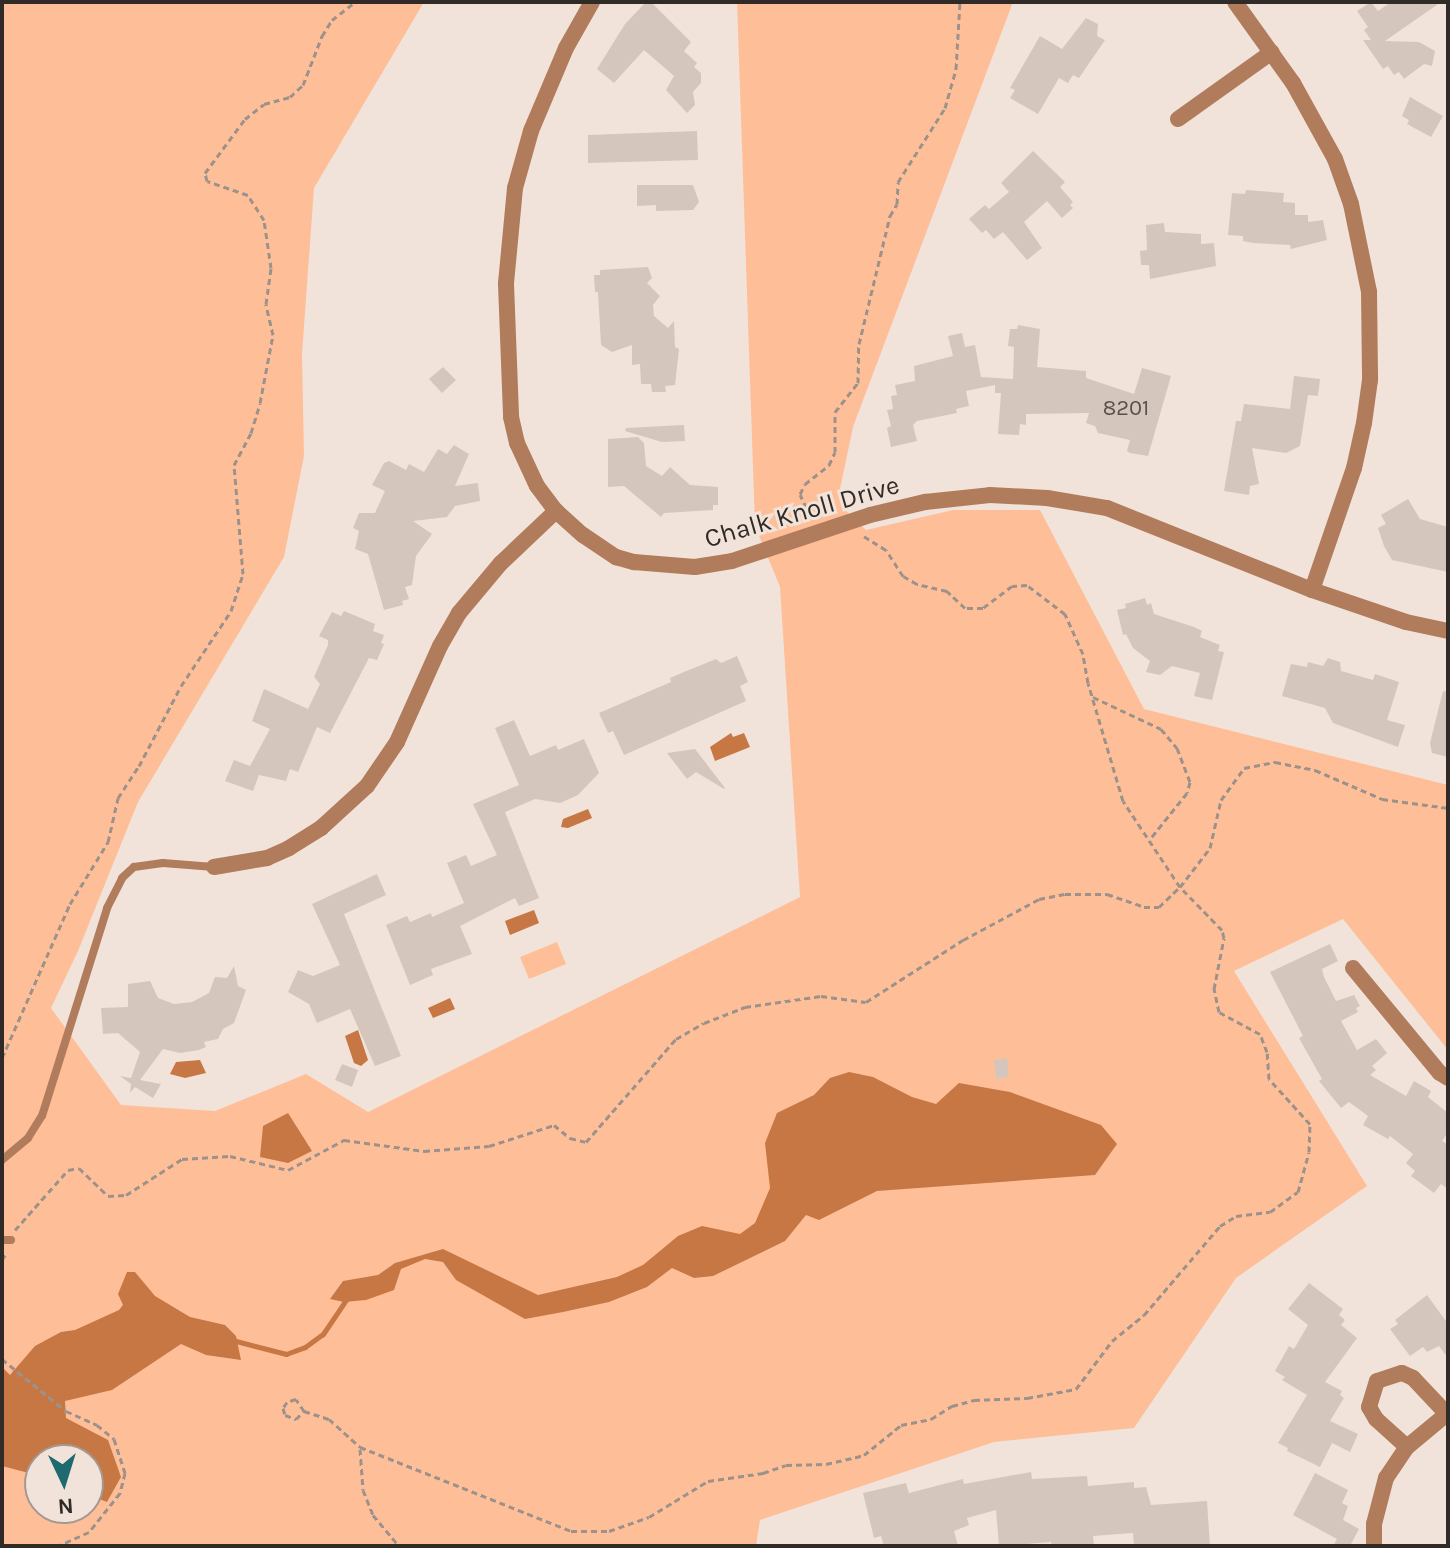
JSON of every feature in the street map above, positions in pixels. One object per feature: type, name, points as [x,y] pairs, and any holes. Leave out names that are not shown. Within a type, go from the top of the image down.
[{"type":"street","name":"Chalk Knoll Drive","points":[[592,2],[566,48],[531,131],[515,188],[507,270],[511,417],[525,464],[556,511],[616,557],[674,568],[732,561],[870,515],[925,502],[990,495],[1047,498],[1107,508],[1312,590],[1406,622],[1448,631]]},
{"type":"street","points":[[1235,2],[1272,52],[1314,118],[1335,159],[1351,204],[1369,292],[1372,333],[1364,423],[1354,468],[1312,590]]},
{"type":"street","points":[[1178,119],[1272,52]]},
{"type":"street","points":[[214,867],[267,858],[289,848],[321,828],[358,795],[397,742],[440,646],[459,613],[491,573],[556,511]]},
{"type":"street","points":[[1353,968],[1440,1073],[1448,1078]]},
{"type":"street","points":[[1374,1546],[1374,1524],[1386,1478],[1407,1447],[1447,1413],[1413,1378],[1402,1373],[1377,1381],[1369,1407],[1376,1419],[1407,1447]]},
{"type":"lane","points":[[2,1160],[28,1138],[42,1116],[107,908],[122,878],[134,867],[163,863],[214,867]]},
{"type":"path","points":[[2,1058],[70,904],[108,842],[118,798],[139,766],[181,686],[231,611],[243,574],[234,465],[251,433],[273,335],[266,304],[271,268],[264,220],[248,195],[207,181],[205,173],[245,119],[264,104],[290,97],[303,85],[322,36],[332,20],[355,2]]},
{"type":"path","points":[[814,524],[800,494],[805,484],[829,465],[835,452],[835,412],[858,383],[859,344],[890,216],[897,204],[898,182],[945,108],[956,69],[960,2]]},
{"type":"path","points":[[304,1411],[296,1419],[285,1415],[283,1408],[287,1402],[296,1399],[304,1411],[329,1419],[360,1447],[571,1531],[609,1531],[649,1517],[708,1481],[763,1473],[786,1465],[826,1464],[864,1455],[901,1425],[931,1419],[952,1406],[974,1400],[1027,1398],[1076,1389],[1112,1341],[1144,1315],[1220,1226],[1236,1216],[1270,1212],[1298,1192],[1309,1152],[1310,1124],[1269,1079],[1267,1052],[1260,1034],[1219,1012],[1214,989],[1224,938],[1222,930],[1180,887],[1123,801],[1083,654],[1065,614],[1027,585],[1012,586],[983,608],[965,608],[947,591],[917,584],[903,576],[886,550],[858,532]]},
{"type":"path","points":[[1093,697],[1161,729],[1177,748],[1190,782],[1187,793],[1150,839]]},
{"type":"path","points":[[2,1260],[7,1240],[15,1229],[68,1170],[79,1168],[108,1196],[126,1195],[182,1159],[230,1156],[288,1170],[344,1140],[424,1151],[489,1146],[554,1125],[570,1138],[586,1142],[676,1039],[704,1023],[745,1007],[821,996],[866,1002],[963,940],[1039,899],[1065,894],[1107,894],[1144,907],[1159,907],[1180,887],[1210,848],[1221,800],[1244,768],[1275,762],[1315,770],[1382,799],[1448,808]]},
{"type":"path","points":[[2,1359],[66,1411],[97,1425],[114,1439],[125,1473],[120,1493],[89,1532],[58,1546]]},
{"type":"path","points":[[360,1447],[363,1490],[373,1515],[399,1546]]},
{"type":"shaded area","points":[[2,2],[424,2],[314,188],[302,354],[304,456],[284,557],[138,802],[78,951],[51,1008],[121,1105],[215,1111],[306,1074],[368,1112],[800,897],[780,587],[755,526],[737,2],[1013,2],[853,427],[840,489],[846,511],[866,530],[953,510],[1040,510],[1144,709],[1448,785],[1448,1050],[1343,919],[1234,971],[1367,1186],[1236,1278],[1134,1428],[994,1442],[760,1520],[756,1546],[2,1546]]},
{"type":"shaded area","points":[[731,733],[733,737],[744,733],[750,747],[715,761],[710,747]]},
{"type":"shaded area","points":[[588,809],[592,818],[568,828],[561,827],[563,819]]},
{"type":"shaded area","points":[[534,910],[539,923],[510,935],[505,921]]},
{"type":"shaded area","points":[[557,942],[566,964],[529,979],[520,957]]},
{"type":"shaded area","points":[[450,998],[455,1009],[433,1018],[428,1008]]},
{"type":"shaded area","points":[[358,1030],[368,1060],[361,1066],[354,1063],[345,1036]]},
{"type":"shaded area","points":[[200,1060],[206,1073],[185,1078],[170,1074],[176,1062]]},
{"type":"shaded area","points":[[849,1072],[873,1077],[912,1097],[936,1104],[959,1083],[1010,1092],[1101,1125],[1117,1144],[1095,1175],[877,1191],[819,1220],[806,1215],[785,1241],[713,1276],[694,1278],[672,1268],[647,1287],[609,1302],[563,1312],[525,1319],[456,1280],[443,1262],[425,1259],[401,1269],[394,1290],[366,1300],[344,1302],[330,1299],[343,1281],[378,1275],[395,1263],[443,1249],[538,1295],[617,1277],[643,1265],[678,1236],[702,1226],[740,1234],[755,1223],[770,1188],[765,1143],[777,1113],[814,1095],[830,1078]]},
{"type":"shaded area","points":[[288,1113],[312,1151],[288,1163],[260,1157],[263,1126]]},
{"type":"shaded area","points":[[127,1272],[135,1272],[155,1296],[190,1317],[225,1325],[236,1336],[241,1360],[206,1355],[181,1344],[112,1390],[65,1401],[66,1418],[108,1440],[121,1477],[107,1502],[104,1501],[104,1444],[24,1444],[24,1472],[2,1466],[2,1367],[10,1375],[35,1346],[61,1332],[75,1330],[119,1310],[123,1305],[118,1294]]},
{"type":"building","points":[[646,2],[651,2],[691,42],[684,51],[697,63],[694,67],[701,73],[701,83],[693,92],[695,105],[687,113],[666,90],[674,76],[644,50],[614,83],[597,69],[625,24]]},
{"type":"building","points":[[1371,2],[1378,11],[1391,2],[1441,2],[1385,41],[1419,42],[1435,51],[1432,66],[1424,64],[1404,79],[1399,72],[1394,75],[1388,66],[1383,69],[1363,40],[1371,40],[1364,30],[1368,27],[1357,11]]},
{"type":"building","points":[[1086,18],[1098,24],[1097,36],[1105,40],[1079,78],[1073,75],[1068,83],[1059,78],[1038,114],[1010,98],[1015,90],[1010,88],[1040,36],[1062,49]]},
{"type":"building","points":[[1410,97],[1443,116],[1431,137],[1407,124],[1409,120],[1402,116]]},
{"type":"building","points":[[697,131],[698,160],[588,163],[588,135]]},
{"type":"building","points":[[1033,151],[1065,182],[1060,187],[1073,202],[1070,205],[1073,208],[1062,218],[1047,201],[1024,222],[1042,248],[1027,260],[1003,232],[994,239],[986,230],[982,233],[969,219],[985,205],[989,209],[1009,192],[1001,183]]},
{"type":"building","points":[[637,185],[693,185],[699,202],[693,210],[656,211],[656,205],[637,206]]},
{"type":"building","points":[[1246,190],[1284,193],[1283,202],[1295,203],[1295,215],[1308,215],[1308,222],[1323,220],[1327,240],[1291,249],[1290,245],[1253,243],[1243,241],[1243,236],[1228,235],[1232,193],[1245,194]]},
{"type":"building","points":[[1164,223],[1165,232],[1201,234],[1201,244],[1214,243],[1216,266],[1150,279],[1149,265],[1141,265],[1140,251],[1147,250],[1146,225]]},
{"type":"building","points":[[648,267],[652,278],[647,283],[660,296],[653,305],[654,316],[668,328],[674,321],[675,347],[679,349],[675,385],[665,386],[666,392],[652,392],[651,384],[641,384],[640,364],[632,365],[632,345],[612,352],[601,345],[594,275],[600,275],[600,270]]},
{"type":"building","points":[[1018,325],[1040,329],[1037,367],[1086,371],[1086,378],[1134,394],[1142,368],[1171,376],[1148,456],[1127,451],[1130,440],[1098,433],[1095,426],[1086,423],[1089,413],[1026,414],[1026,425],[1020,424],[1019,435],[998,434],[1001,393],[995,393],[995,385],[966,391],[969,406],[956,409],[957,413],[917,421],[913,425],[917,441],[891,447],[887,410],[893,409],[891,396],[897,395],[895,385],[915,381],[914,366],[953,356],[948,336],[962,333],[965,347],[975,345],[981,377],[1013,379],[1014,347],[1008,346],[1010,329],[1017,329]]},
{"type":"building","points":[[443,367],[456,380],[442,393],[429,379]]},
{"type":"building","points":[[1294,376],[1320,379],[1318,396],[1308,395],[1300,446],[1286,453],[1252,448],[1259,484],[1250,486],[1249,495],[1224,491],[1236,421],[1241,421],[1244,404],[1290,409]]},
{"type":"building","points":[[684,425],[685,441],[662,442],[625,431],[626,428]]},
{"type":"building","points":[[638,437],[644,443],[646,466],[662,476],[670,467],[690,485],[718,487],[718,505],[713,505],[713,510],[664,513],[661,517],[624,486],[608,487],[608,439]]},
{"type":"building","points":[[454,445],[469,454],[455,486],[478,483],[480,501],[455,506],[447,517],[413,521],[432,534],[416,556],[412,585],[405,587],[409,599],[402,601],[403,605],[384,610],[368,554],[355,549],[359,531],[353,528],[359,513],[375,513],[385,491],[372,485],[384,463],[389,461],[406,470],[409,464],[424,472],[438,449],[447,454]]},
{"type":"building","points":[[1408,499],[1420,519],[1448,527],[1448,572],[1392,560],[1384,546],[1378,528],[1386,524],[1381,515]]},
{"type":"building","points":[[1145,598],[1147,605],[1151,603],[1154,614],[1194,627],[1202,631],[1200,637],[1220,645],[1218,651],[1224,652],[1212,700],[1194,696],[1200,673],[1172,666],[1160,675],[1146,672],[1150,661],[1133,648],[1126,634],[1123,635],[1117,610]]},
{"type":"building","points":[[344,611],[375,624],[373,631],[384,635],[381,643],[384,644],[377,660],[369,658],[330,733],[317,727],[298,772],[290,769],[286,781],[259,775],[253,791],[225,781],[234,760],[250,766],[270,729],[252,721],[264,689],[308,709],[320,684],[314,677],[328,645],[328,640],[319,636],[332,612],[341,616]]},
{"type":"building","points":[[737,656],[748,682],[740,686],[746,701],[624,755],[613,731],[608,733],[599,713],[671,682],[670,678],[684,672],[716,659],[721,663]]},
{"type":"building","points":[[1328,658],[1340,662],[1341,671],[1373,680],[1375,674],[1399,682],[1387,720],[1405,725],[1398,747],[1333,723],[1325,708],[1282,696],[1291,664],[1307,667],[1308,662],[1323,666]]},
{"type":"building","points":[[1443,691],[1448,692],[1448,757],[1432,753],[1430,743]]},
{"type":"building","points":[[514,720],[530,756],[556,745],[558,750],[584,739],[599,773],[578,795],[560,803],[535,799],[505,812],[539,898],[519,906],[515,898],[460,926],[472,954],[431,969],[433,975],[410,985],[386,925],[407,916],[410,922],[431,913],[432,917],[464,903],[447,863],[466,855],[471,866],[497,855],[473,804],[519,785],[495,728]]},
{"type":"building","points":[[695,749],[724,789],[696,772],[687,779],[667,753]]},
{"type":"building","points":[[377,874],[386,895],[344,914],[401,1056],[375,1066],[350,1009],[317,1023],[309,1004],[288,992],[298,970],[313,976],[340,965],[312,904]]},
{"type":"building","points":[[1330,944],[1338,961],[1322,969],[1324,977],[1336,1001],[1354,995],[1360,1006],[1356,1008],[1358,1012],[1341,1021],[1357,1050],[1376,1039],[1387,1053],[1372,1066],[1376,1070],[1370,1075],[1406,1096],[1414,1081],[1431,1091],[1428,1097],[1448,1113],[1448,1132],[1442,1141],[1448,1145],[1448,1189],[1441,1184],[1434,1193],[1411,1176],[1415,1171],[1406,1163],[1413,1154],[1390,1136],[1388,1139],[1363,1125],[1368,1116],[1349,1102],[1341,1108],[1319,1081],[1322,1079],[1299,1038],[1303,1036],[1270,972]]},
{"type":"building","points":[[234,966],[238,986],[246,990],[234,1023],[223,1029],[218,1039],[204,1042],[206,1047],[199,1050],[180,1053],[163,1049],[140,1080],[161,1084],[153,1098],[135,1087],[130,1093],[131,1084],[120,1076],[131,1078],[140,1052],[118,1033],[103,1034],[101,1008],[128,1007],[128,984],[150,981],[158,998],[174,1004],[192,1002],[209,993],[215,977],[227,978]]},
{"type":"building","points":[[1007,1058],[1009,1077],[996,1079],[994,1060]]},
{"type":"building","points":[[342,1064],[358,1070],[352,1087],[335,1080]]},
{"type":"building","points":[[1309,1283],[1343,1309],[1339,1315],[1345,1320],[1341,1325],[1357,1338],[1325,1382],[1342,1391],[1340,1395],[1344,1398],[1330,1421],[1358,1434],[1350,1452],[1332,1443],[1320,1467],[1287,1451],[1288,1448],[1278,1443],[1307,1395],[1282,1380],[1285,1377],[1275,1371],[1289,1346],[1294,1349],[1308,1325],[1288,1309]]},
{"type":"building","points":[[1427,1295],[1448,1324],[1448,1358],[1439,1346],[1427,1352],[1423,1347],[1410,1356],[1390,1329],[1398,1324],[1395,1320]]},
{"type":"building","points":[[1031,1472],[1032,1479],[1087,1476],[1088,1486],[1134,1482],[1134,1488],[1146,1487],[1151,1505],[1207,1501],[1210,1546],[1134,1546],[1133,1533],[1093,1536],[1094,1545],[1086,1546],[1052,1546],[1051,1542],[999,1546],[996,1510],[967,1518],[969,1525],[954,1531],[958,1546],[884,1546],[881,1536],[874,1538],[863,1493],[906,1483],[909,1493],[963,1479],[964,1484]]},
{"type":"building","points":[[1315,1473],[1348,1490],[1342,1503],[1348,1506],[1343,1520],[1359,1529],[1350,1546],[1333,1546],[1337,1539],[1293,1515]]},
{"type":"waterway","points":[[232,1340],[286,1354],[305,1347],[323,1334],[348,1297]]}]
